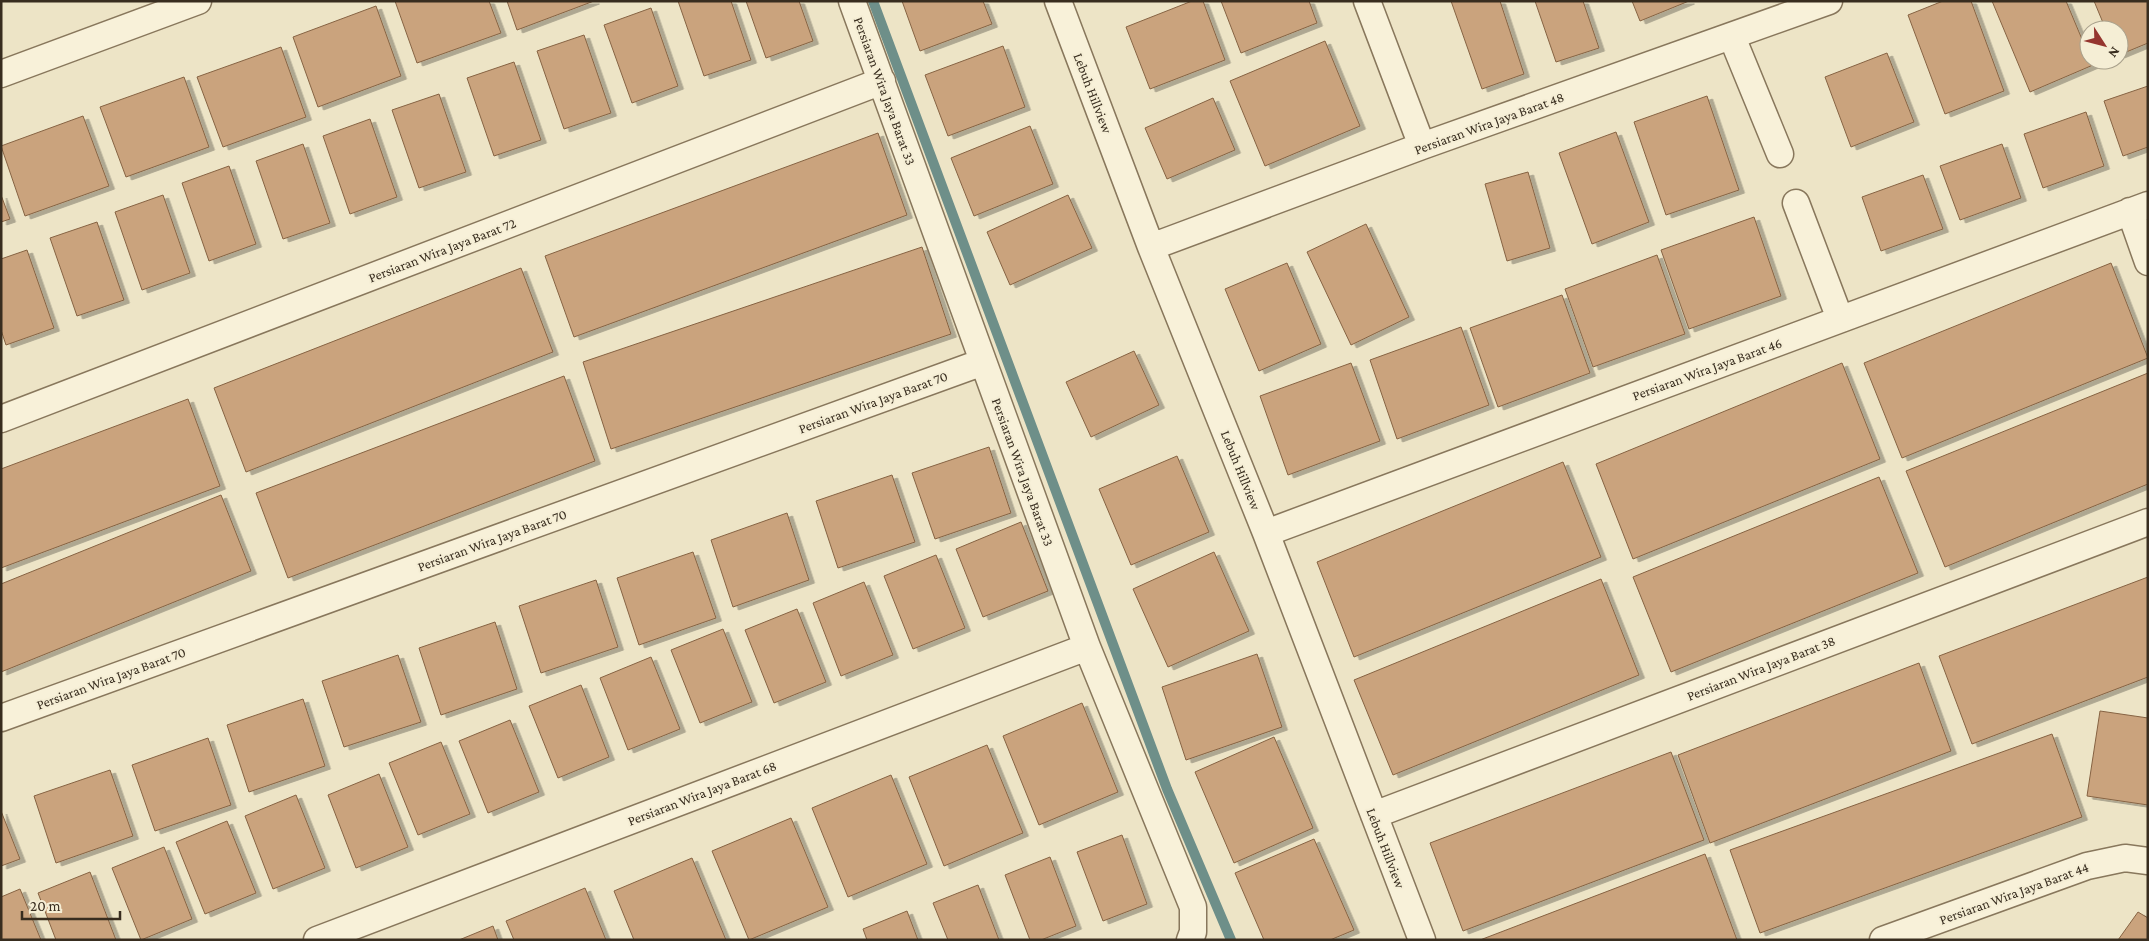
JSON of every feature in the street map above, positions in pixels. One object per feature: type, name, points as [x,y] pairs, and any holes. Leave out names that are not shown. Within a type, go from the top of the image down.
[{"type":"street","points":[[1,74],[198,1]]},
{"type":"street","name":"Persiaran Wira Jaya Barat 33","points":[[852,1],[1087,647],[1193,907],[1193,932],[1190,940]]},
{"type":"street","name":"Lebuh Hillview","points":[[1058,1],[1151,247],[1266,533],[1422,940]]},
{"type":"street","points":[[1367,1],[1422,146]]},
{"type":"street","name":"Persiaran Wira Jaya Barat 48","points":[[1151,247],[1422,146],[1829,1]]},
{"type":"street","points":[[1732,37],[1780,154]]},
{"type":"street","name":"Persiaran Wira Jaya Barat 72","points":[[1,419],[882,81]]},
{"type":"street","points":[[1796,203],[1840,319]]},
{"type":"street","points":[[2139,208],[2148,262]]},
{"type":"street","name":"Persiaran Wira Jaya Barat 46","points":[[1266,533],[2139,208]]},
{"type":"street","name":"Persiaran Wira Jaya Barat 70","points":[[1,718],[983,362]]},
{"type":"street","name":"Persiaran Wira Jaya Barat 38","points":[[1374,814],[2148,522]]},
{"type":"street","name":"Persiaran Wira Jaya Barat 68","points":[[317,940],[1087,647]]},
{"type":"street","name":"Persiaran Wira Jaya Barat 44","points":[[1883,940],[2087,866],[2125,858],[2148,861]]},
{"type":"building","points":[[395,1],[489,1],[501,33],[417,63]]},
{"type":"building","points":[[507,1],[594,1],[517,30]]},
{"type":"building","points":[[678,1],[731,1],[751,60],[704,76]]},
{"type":"building","points":[[746,1],[799,1],[813,41],[766,58]]},
{"type":"building","points":[[902,1],[983,1],[992,24],[920,51]]},
{"type":"building","points":[[1192,1],[1203,1],[1225,60],[1150,89],[1126,27]]},
{"type":"building","points":[[1221,1],[1309,1],[1317,23],[1241,53]]},
{"type":"building","points":[[1451,1],[1500,1],[1524,74],[1482,89]]},
{"type":"building","points":[[1535,1],[1583,1],[1599,48],[1556,62]]},
{"type":"building","points":[[1632,1],[1689,1],[1640,21]]},
{"type":"building","points":[[1943,1],[1971,1],[2004,91],[1945,114],[1908,15]]},
{"type":"building","points":[[1992,1],[2066,1],[2079,32],[2079,70],[2081,70],[2030,92]]},
{"type":"building","points":[[2094,1],[2148,1],[2148,43],[2129,51],[2129,20],[2102,20]]},
{"type":"building","points":[[376,6],[401,76],[318,107],[293,37]]},
{"type":"building","points":[[651,8],[678,86],[632,103],[604,25]]},
{"type":"building","points":[[584,35],[611,113],[564,129],[537,51]]},
{"type":"building","points":[[1325,41],[1360,126],[1265,166],[1230,81]]},
{"type":"building","points":[[1003,46],[1025,107],[948,136],[925,75]]},
{"type":"building","points":[[281,47],[306,117],[223,147],[197,77]]},
{"type":"building","points":[[1887,53],[1914,122],[1851,147],[1825,77]]},
{"type":"building","points":[[514,62],[541,140],[494,156],[467,78]]},
{"type":"building","points":[[184,77],[209,147],[126,177],[100,107]]},
{"type":"building","points":[[2148,86],[2148,147],[2123,156],[2104,101]]},
{"type":"building","points":[[439,94],[466,172],[419,188],[392,110]]},
{"type":"building","points":[[1707,96],[1739,190],[1666,215],[1634,122]]},
{"type":"building","points":[[1213,98],[1235,150],[1167,179],[1145,128]]},
{"type":"building","points":[[2086,112],[2104,166],[2043,188],[2024,134]]},
{"type":"building","points":[[83,116],[109,186],[25,216],[1,146]]},
{"type":"building","points":[[370,119],[397,197],[350,214],[323,136]]},
{"type":"building","points":[[1030,126],[1053,184],[974,216],[951,158]]},
{"type":"building","points":[[1616,132],[1649,222],[1592,244],[1559,153]]},
{"type":"building","points":[[878,133],[907,215],[574,337],[545,256]]},
{"type":"building","points":[[303,144],[330,223],[283,239],[256,161]]},
{"type":"building","points":[[2002,144],[2021,198],[1960,220],[1940,166]]},
{"type":"building","points":[[229,166],[256,244],[209,261],[182,183]]},
{"type":"building","points":[[1528,172],[1550,248],[1507,261],[1485,184]]},
{"type":"building","points":[[1923,175],[1943,229],[1881,251],[1862,197]]},
{"type":"building","points":[[1,195],[10,219],[1,222]]},
{"type":"building","points":[[163,195],[190,273],[142,290],[115,212]]},
{"type":"building","points":[[1068,195],[1092,248],[1010,285],[987,232]]},
{"type":"building","points":[[1754,217],[1781,296],[1689,329],[1661,250]]},
{"type":"building","points":[[97,222],[124,300],[77,316],[50,238]]},
{"type":"building","points":[[1366,224],[1409,317],[1351,345],[1307,252]]},
{"type":"building","points":[[922,247],[951,334],[611,449],[583,362]]},
{"type":"building","points":[[27,250],[54,328],[6,345],[1,330],[1,259]]},
{"type":"building","points":[[1657,255],[1685,334],[1593,367],[1565,289]]},
{"type":"building","points":[[1287,263],[1321,344],[1259,371],[1225,289]]},
{"type":"building","points":[[2111,263],[2148,358],[1902,458],[1864,363]]},
{"type":"building","points":[[521,268],[553,352],[246,472],[214,388]]},
{"type":"building","points":[[1562,295],[1590,373],[1498,407],[1470,328]]},
{"type":"building","points":[[1461,327],[1489,405],[1397,439],[1370,360]]},
{"type":"building","points":[[1134,351],[1159,405],[1091,437],[1066,382]]},
{"type":"building","points":[[1351,363],[1380,441],[1288,475],[1260,396]]},
{"type":"building","points":[[1842,363],[1880,459],[1633,559],[1596,464]]},
{"type":"building","points":[[2148,373],[2148,484],[1945,567],[1906,471]]},
{"type":"building","points":[[564,376],[595,461],[288,578],[256,493]]},
{"type":"building","points":[[188,399],[220,486],[1,568],[1,469]]},
{"type":"building","points":[[989,447],[1011,513],[935,539],[912,473]]},
{"type":"building","points":[[1177,456],[1209,532],[1131,565],[1099,489]]},
{"type":"building","points":[[1563,462],[1601,557],[1354,657],[1317,562]]},
{"type":"building","points":[[892,475],[915,542],[838,568],[816,501]]},
{"type":"building","points":[[1879,477],[1918,573],[1671,672],[1633,577]]},
{"type":"building","points":[[221,495],[251,571],[1,672],[1,584]]},
{"type":"building","points":[[787,513],[809,580],[733,607],[711,540]]},
{"type":"building","points":[[1021,522],[1048,591],[983,617],[956,549]]},
{"type":"building","points":[[693,552],[716,618],[639,645],[617,578]]},
{"type":"building","points":[[1214,552],[1249,631],[1168,667],[1133,589]]},
{"type":"building","points":[[936,555],[965,628],[913,649],[884,576]]},
{"type":"building","points":[[2148,577],[2148,677],[1972,744],[1939,656]]},
{"type":"building","points":[[1601,579],[1639,675],[1393,775],[1354,680]]},
{"type":"building","points":[[596,580],[618,647],[541,673],[519,606]]},
{"type":"building","points":[[864,582],[893,655],[841,676],[813,603]]},
{"type":"building","points":[[797,609],[826,682],[774,703],[745,630]]},
{"type":"building","points":[[495,622],[517,689],[441,715],[419,648]]},
{"type":"building","points":[[723,629],[752,702],[700,723],[671,650]]},
{"type":"building","points":[[1257,654],[1282,727],[1186,760],[1162,687]]},
{"type":"building","points":[[398,655],[421,722],[344,747],[322,681]]},
{"type":"building","points":[[651,657],[680,729],[628,750],[600,678]]},
{"type":"building","points":[[1919,663],[1951,751],[1710,843],[1678,755]]},
{"type":"building","points":[[581,685],[609,757],[558,778],[529,706]]},
{"type":"building","points":[[303,699],[325,766],[249,792],[227,725]]},
{"type":"building","points":[[1082,703],[1118,792],[1039,825],[1003,736]]},
{"type":"building","points":[[2100,711],[2148,718],[2148,805],[2087,796]]},
{"type":"building","points":[[510,720],[539,792],[488,813],[459,741]]},
{"type":"building","points":[[2052,734],[2082,817],[1760,933],[1730,850]]},
{"type":"building","points":[[1274,737],[1313,828],[1234,863],[1195,772]]},
{"type":"building","points":[[208,738],[231,805],[155,831],[132,765]]},
{"type":"building","points":[[441,742],[470,814],[418,835],[389,763]]},
{"type":"building","points":[[987,745],[1023,833],[944,866],[909,777]]},
{"type":"building","points":[[1671,752],[1704,840],[1463,931],[1430,843]]},
{"type":"building","points":[[110,770],[133,836],[56,863],[34,796]]},
{"type":"building","points":[[379,774],[408,847],[356,868],[328,795]]},
{"type":"building","points":[[891,775],[927,864],[848,897],[812,808]]},
{"type":"building","points":[[296,795],[325,868],[273,889],[245,816]]},
{"type":"building","points":[[1,811],[20,859],[1,866]]},
{"type":"building","points":[[791,818],[828,907],[749,940],[712,851]]},
{"type":"building","points":[[227,821],[256,893],[205,914],[176,842]]},
{"type":"building","points":[[1122,835],[1147,904],[1103,921],[1077,852]]},
{"type":"building","points":[[1314,839],[1354,930],[1330,940],[1264,940],[1235,873]]},
{"type":"building","points":[[164,847],[192,919],[141,940],[112,868]]},
{"type":"building","points":[[1705,854],[1737,940],[1480,940]]},
{"type":"building","points":[[1050,857],[1076,926],[1041,940],[1030,940],[1005,875]]},
{"type":"building","points":[[692,858],[726,940],[634,940],[614,891]]},
{"type":"building","points":[[90,872],[116,940],[56,940],[38,893]]},
{"type":"building","points":[[978,885],[999,940],[948,940],[933,903]]},
{"type":"building","points":[[585,888],[606,940],[514,940],[506,921]]},
{"type":"building","points":[[20,889],[41,940],[1,940],[1,897]]},
{"type":"building","points":[[907,911],[918,940],[867,940],[863,929]]},
{"type":"building","points":[[2138,912],[2148,918],[2148,940],[2118,940]]},
{"type":"building","points":[[493,926],[498,940],[459,940]]},
{"type":"waterway","points":[[873,1],[1167,789],[1231,940]]}]
